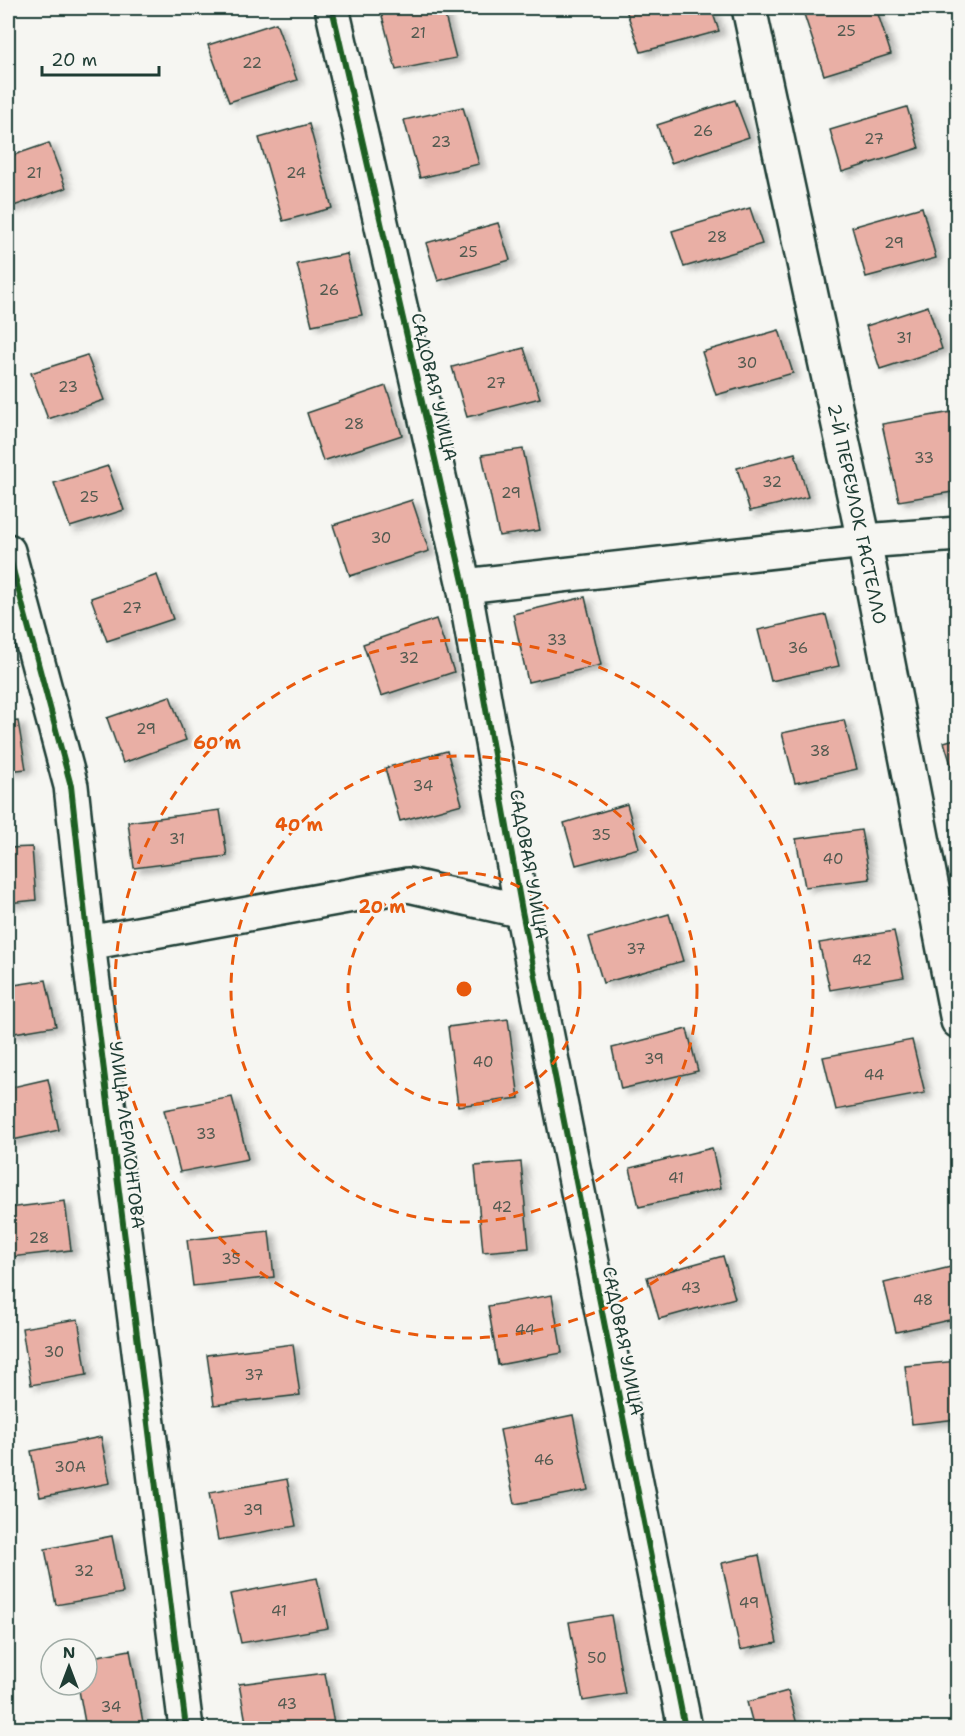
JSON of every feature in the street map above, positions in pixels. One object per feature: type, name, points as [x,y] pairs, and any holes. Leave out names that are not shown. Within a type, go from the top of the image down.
[{"type":"street","name":"САДОВАЯ УЛИЦА","points":[[332,8],[464,586],[522,911],[685,1728]]},
{"type":"street","name":"2-Й ПЕРЕУЛОК ГАСТЕЛЛО","points":[[749,8],[864,541],[957,1022]]},
{"type":"street","points":[[464,586],[864,541],[957,534]]},
{"type":"street","name":"УЛИЦА ЛЕРМОНТОВА","points":[[8,551],[71,786],[88,943],[186,1728]]},
{"type":"street","points":[[88,943],[408,885],[522,911]]},
{"type":"building","points":[[380,8],[443,8],[456,58],[396,70]]},
{"type":"building","points":[[711,8],[719,31],[641,52],[626,10]]},
{"type":"building","points":[[802,8],[876,8],[891,54],[824,75]]},
{"type":"building","points":[[276,23],[297,80],[229,102],[208,45]]},
{"type":"building","points":[[735,100],[749,137],[671,163],[657,125]]},
{"type":"building","points":[[463,107],[479,164],[420,178],[404,120]]},
{"type":"building","points":[[907,107],[919,148],[842,172],[830,130]]},
{"type":"building","points":[[309,124],[332,208],[283,221],[259,138]]},
{"type":"building","points":[[49,143],[66,188],[8,208],[8,157]]},
{"type":"building","points":[[922,207],[936,258],[866,277],[852,227]]},
{"type":"building","points":[[750,208],[762,244],[684,267],[672,231]]},
{"type":"building","points":[[498,223],[510,260],[438,281],[426,243]]},
{"type":"building","points":[[347,254],[362,315],[312,325],[297,264]]},
{"type":"building","points":[[928,306],[942,349],[880,369],[866,326]]},
{"type":"building","points":[[779,330],[793,373],[716,395],[702,352]]},
{"type":"building","points":[[524,348],[540,398],[467,417],[452,367]]},
{"type":"building","points":[[87,355],[104,400],[48,419],[31,373]]},
{"type":"building","points":[[386,386],[402,435],[323,461],[307,413]]},
{"type":"building","points":[[958,411],[958,491],[899,501],[882,424]]},
{"type":"building","points":[[523,449],[540,530],[499,536],[482,455]]},
{"type":"building","points":[[795,453],[808,497],[750,511],[737,468]]},
{"type":"building","points":[[108,466],[124,510],[70,527],[54,483]]},
{"type":"building","points":[[412,500],[429,551],[350,576],[333,525]]},
{"type":"building","points":[[157,575],[173,619],[107,641],[91,598]]},
{"type":"building","points":[[585,597],[601,665],[528,682],[513,614]]},
{"type":"building","points":[[826,615],[839,666],[771,681],[758,630]]},
{"type":"building","points":[[436,619],[454,672],[381,696],[363,644]]},
{"type":"building","points":[[170,696],[186,740],[123,763],[107,718]]},
{"type":"building","points":[[844,720],[857,769],[795,783],[782,733]]},
{"type":"building","points":[[18,721],[26,769],[8,771],[8,722]]},
{"type":"building","points":[[958,738],[958,787],[944,742]]},
{"type":"building","points":[[447,751],[462,804],[400,821],[385,768]]},
{"type":"building","points":[[627,804],[639,848],[576,865],[564,823]]},
{"type":"building","points":[[220,810],[227,856],[134,868],[128,822]]},
{"type":"building","points":[[861,830],[870,879],[805,887],[796,839]]},
{"type":"building","points":[[32,847],[36,900],[8,903],[8,848]]},
{"type":"building","points":[[669,914],[683,961],[603,983],[589,937]]},
{"type":"building","points":[[894,931],[904,977],[830,990],[819,943]]},
{"type":"building","points":[[46,980],[56,1026],[8,1034],[8,986]]},
{"type":"building","points":[[508,1019],[519,1098],[458,1106],[448,1027]]},
{"type":"building","points":[[687,1029],[698,1071],[621,1089],[612,1048]]},
{"type":"building","points":[[912,1040],[925,1093],[836,1110],[823,1057]]},
{"type":"building","points":[[48,1079],[59,1130],[8,1141],[8,1088]]},
{"type":"building","points":[[232,1097],[248,1159],[180,1172],[164,1110]]},
{"type":"building","points":[[712,1148],[721,1188],[639,1207],[630,1168]]},
{"type":"building","points":[[521,1162],[529,1248],[483,1252],[475,1166]]},
{"type":"building","points":[[65,1201],[71,1250],[11,1257],[8,1208]]},
{"type":"building","points":[[269,1231],[274,1277],[193,1286],[187,1240]]},
{"type":"building","points":[[723,1256],[735,1298],[659,1319],[647,1277]]},
{"type":"building","points":[[955,1266],[958,1278],[958,1318],[896,1332],[884,1283]]},
{"type":"building","points":[[552,1295],[562,1353],[498,1365],[488,1306]]},
{"type":"building","points":[[78,1319],[87,1375],[31,1385],[22,1328]]},
{"type":"building","points":[[293,1344],[300,1395],[214,1405],[207,1355]]},
{"type":"building","points":[[958,1361],[958,1419],[912,1424],[905,1366]]},
{"type":"building","points":[[573,1415],[588,1490],[515,1504],[500,1430]]},
{"type":"building","points":[[101,1437],[110,1483],[40,1497],[31,1451]]},
{"type":"building","points":[[287,1479],[296,1526],[218,1540],[209,1493]]},
{"type":"building","points":[[112,1536],[123,1593],[56,1605],[45,1549]]},
{"type":"building","points":[[759,1555],[777,1643],[740,1650],[722,1563]]},
{"type":"building","points":[[317,1578],[328,1628],[241,1643],[230,1594]]},
{"type":"building","points":[[611,1615],[625,1694],[583,1701],[569,1622]]},
{"type":"building","points":[[130,1650],[144,1728],[86,1728],[80,1697],[99,1697],[99,1656]]},
{"type":"building","points":[[325,1673],[334,1724],[303,1728],[247,1728],[239,1684]]},
{"type":"building","points":[[788,1691],[798,1728],[754,1728],[747,1702]]},
{"type":"cycle path","points":[[332,8],[464,586],[522,911],[685,1728]]},
{"type":"cycle path","points":[[8,551],[71,786],[88,943],[186,1728]]}]
